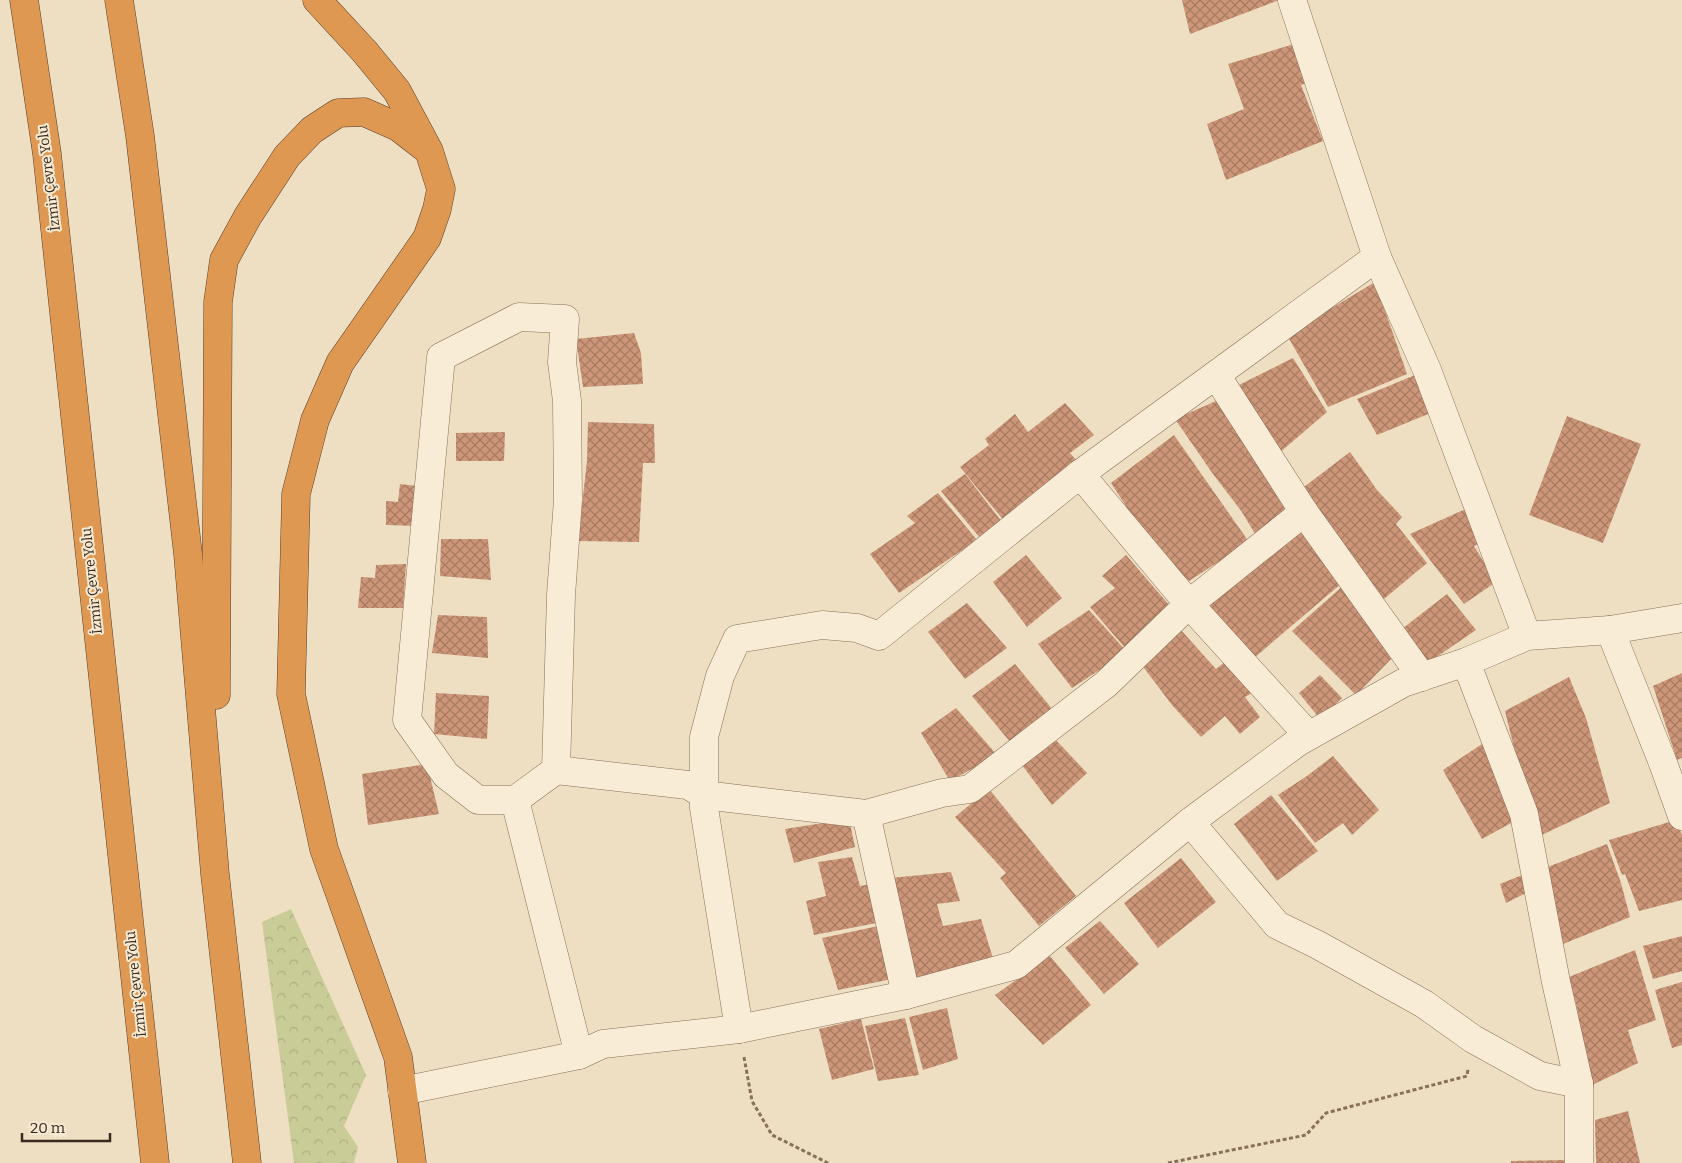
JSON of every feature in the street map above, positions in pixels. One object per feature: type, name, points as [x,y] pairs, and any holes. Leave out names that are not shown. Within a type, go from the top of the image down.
[{"type":"highway","name":"İzmir Çevre Yolu","points":[[24,0],[48,164],[155,1163]]},
{"type":"highway","points":[[119,0],[140,136],[188,554],[215,874],[247,1163]]},
{"type":"highway","points":[[317,0],[365,52],[397,91],[429,150],[441,190],[438,209],[427,238],[340,363],[315,420],[296,494],[291,694],[324,849],[398,1056],[412,1163]]},
{"type":"highway","points":[[215,874],[218,302],[224,260],[248,216],[287,156],[312,130],[338,113],[364,112],[398,127],[429,150]]},
{"type":"street","points":[[1292,0],[1377,257],[1427,370],[1527,636]]},
{"type":"street","points":[[740,1029],[704,808],[704,737],[720,676],[737,639],[822,625],[857,628],[879,636],[1080,474],[1377,257]]},
{"type":"street","points":[[556,770],[561,595],[568,500],[567,401],[562,362],[566,318],[519,317],[441,357],[407,720],[446,775],[478,800],[515,800],[556,770],[688,785],[704,795],[866,814],[942,793],[970,789],[1106,684],[1189,604],[1304,512]]},
{"type":"street","points":[[1216,375],[1304,512],[1422,676]]},
{"type":"street","points":[[1080,474],[1189,604],[1308,735]]},
{"type":"street","points":[[402,1091],[579,1055],[603,1044],[740,1029],[906,995],[1016,965],[1190,822],[1308,735],[1403,683],[1466,662],[1527,636],[1610,630],[1682,618]]},
{"type":"street","points":[[1610,630],[1663,762],[1682,816]]},
{"type":"street","points":[[1466,662],[1524,814],[1556,982],[1579,1084],[1579,1163]]},
{"type":"street","points":[[515,800],[579,1055]]},
{"type":"street","points":[[866,814],[906,995]]},
{"type":"street","points":[[1190,822],[1277,925],[1318,945],[1424,1004],[1473,1039],[1540,1076],[1579,1084]]},
{"type":"path","points":[[740,1029],[752,1101],[772,1135],[828,1163]]},
{"type":"path","points":[[1168,1163],[1306,1135],[1326,1113],[1467,1076],[1473,1039]]},
{"type":"green space","points":[[291,909],[366,1075],[344,1126],[358,1147],[354,1163],[294,1163],[262,922]]},
{"type":"building","points":[[1182,0],[1279,0],[1190,34]]},
{"type":"building","points":[[1294,44],[1310,82],[1301,85],[1323,141],[1226,180],[1207,124],[1244,109],[1228,64]]},
{"type":"building","points":[[1375,282],[1407,374],[1328,407],[1287,335]]},
{"type":"building","points":[[634,333],[641,353],[643,384],[583,387],[576,339]]},
{"type":"building","points":[[1293,358],[1327,412],[1278,454],[1235,387]]},
{"type":"building","points":[[1420,373],[1433,412],[1377,435],[1357,399]]},
{"type":"building","points":[[1223,398],[1295,513],[1258,539],[1242,512],[1175,419]]},
{"type":"building","points":[[1065,403],[1094,435],[1070,453],[1076,460],[1005,522],[960,467],[989,445],[985,439],[1015,414],[1028,432]]},
{"type":"building","points":[[1567,416],[1641,444],[1603,543],[1529,515]]},
{"type":"building","points":[[588,422],[654,424],[655,463],[643,463],[639,542],[578,541],[587,461]]},
{"type":"building","points":[[505,432],[504,461],[456,461],[456,433]]},
{"type":"building","points":[[1174,435],[1249,542],[1189,581],[1154,549],[1111,483]]},
{"type":"building","points":[[1350,452],[1377,490],[1402,517],[1396,524],[1427,563],[1378,604],[1300,490]]},
{"type":"building","points":[[965,474],[1002,522],[980,538],[941,491]]},
{"type":"building","points":[[400,484],[417,486],[416,526],[386,525],[386,501],[398,502]]},
{"type":"building","points":[[938,493],[977,540],[899,593],[870,554],[915,523],[907,516]]},
{"type":"building","points":[[1470,507],[1486,540],[1474,546],[1496,582],[1464,604],[1410,534]]},
{"type":"building","points":[[1300,527],[1342,583],[1254,658],[1204,604]]},
{"type":"building","points":[[441,539],[488,539],[491,580],[440,576]]},
{"type":"building","points":[[1026,555],[1062,598],[1027,627],[993,582]]},
{"type":"building","points":[[1126,555],[1171,607],[1126,649],[1090,607],[1115,588],[1102,576]]},
{"type":"building","points":[[406,564],[403,608],[358,608],[361,577],[375,578],[376,565]]},
{"type":"building","points":[[1345,584],[1396,654],[1356,695],[1292,631]]},
{"type":"building","points":[[1447,594],[1476,630],[1422,667],[1398,632]]},
{"type":"building","points":[[967,603],[1007,648],[965,679],[928,632]]},
{"type":"building","points":[[1089,610],[1127,652],[1072,688],[1038,644]]},
{"type":"building","points":[[438,615],[487,617],[488,658],[432,653]]},
{"type":"building","points":[[1180,629],[1216,669],[1226,661],[1254,692],[1245,697],[1260,717],[1240,734],[1225,716],[1201,737],[1172,705],[1141,664]]},
{"type":"building","points":[[1015,664],[1053,710],[1011,743],[972,696]]},
{"type":"building","points":[[1682,673],[1682,758],[1677,760],[1653,686]]},
{"type":"building","points":[[1320,675],[1342,698],[1320,719],[1299,693]]},
{"type":"building","points":[[1569,677],[1586,718],[1610,803],[1533,839],[1525,793],[1505,711]]},
{"type":"building","points":[[436,693],[489,696],[487,739],[434,734]]},
{"type":"building","points":[[956,708],[997,755],[950,781],[921,733]]},
{"type":"building","points":[[1054,738],[1087,773],[1052,805],[1022,765]]},
{"type":"building","points":[[1488,740],[1522,817],[1482,839],[1443,770]]},
{"type":"building","points":[[1333,756],[1379,810],[1352,835],[1343,823],[1315,843],[1278,795]]},
{"type":"building","points":[[427,764],[439,814],[368,825],[362,774]]},
{"type":"building","points":[[989,789],[1076,896],[1039,926],[1000,878],[1006,873],[955,817]]},
{"type":"building","points":[[1271,795],[1318,851],[1277,881],[1234,824]]},
{"type":"building","points":[[849,819],[855,847],[794,863],[785,829]]},
{"type":"building","points":[[1676,820],[1682,835],[1682,900],[1639,911],[1625,874],[1622,875],[1609,840]]},
{"type":"building","points":[[1607,844],[1621,883],[1630,917],[1558,946],[1545,868]]},
{"type":"building","points":[[852,857],[860,886],[871,884],[882,922],[814,935],[806,901],[826,896],[818,862]]},
{"type":"building","points":[[1181,858],[1216,902],[1158,948],[1124,903]]},
{"type":"building","points":[[951,872],[960,901],[937,904],[943,926],[981,919],[995,965],[910,987],[891,878]]},
{"type":"building","points":[[1522,875],[1530,891],[1506,903],[1500,884]]},
{"type":"building","points":[[1100,921],[1139,964],[1104,994],[1065,948]]},
{"type":"building","points":[[883,925],[897,978],[838,990],[822,938]]},
{"type":"building","points":[[1682,936],[1682,971],[1653,979],[1643,946]]},
{"type":"building","points":[[1635,950],[1656,1020],[1628,1030],[1638,1063],[1592,1085],[1582,1046],[1577,1008],[1569,977]]},
{"type":"building","points":[[1050,956],[1091,1005],[1043,1045],[995,995]]},
{"type":"building","points":[[1682,982],[1682,1045],[1672,1048],[1655,990]]},
{"type":"building","points":[[947,1008],[958,1059],[923,1070],[909,1017]]},
{"type":"building","points":[[905,1018],[919,1075],[878,1081],[865,1026]]},
{"type":"building","points":[[861,1019],[874,1069],[832,1080],[819,1029]]},
{"type":"building","points":[[1628,1111],[1640,1163],[1596,1163],[1595,1120]]},
{"type":"building","points":[[1570,1160],[1569,1163],[1511,1163],[1511,1161]]}]
